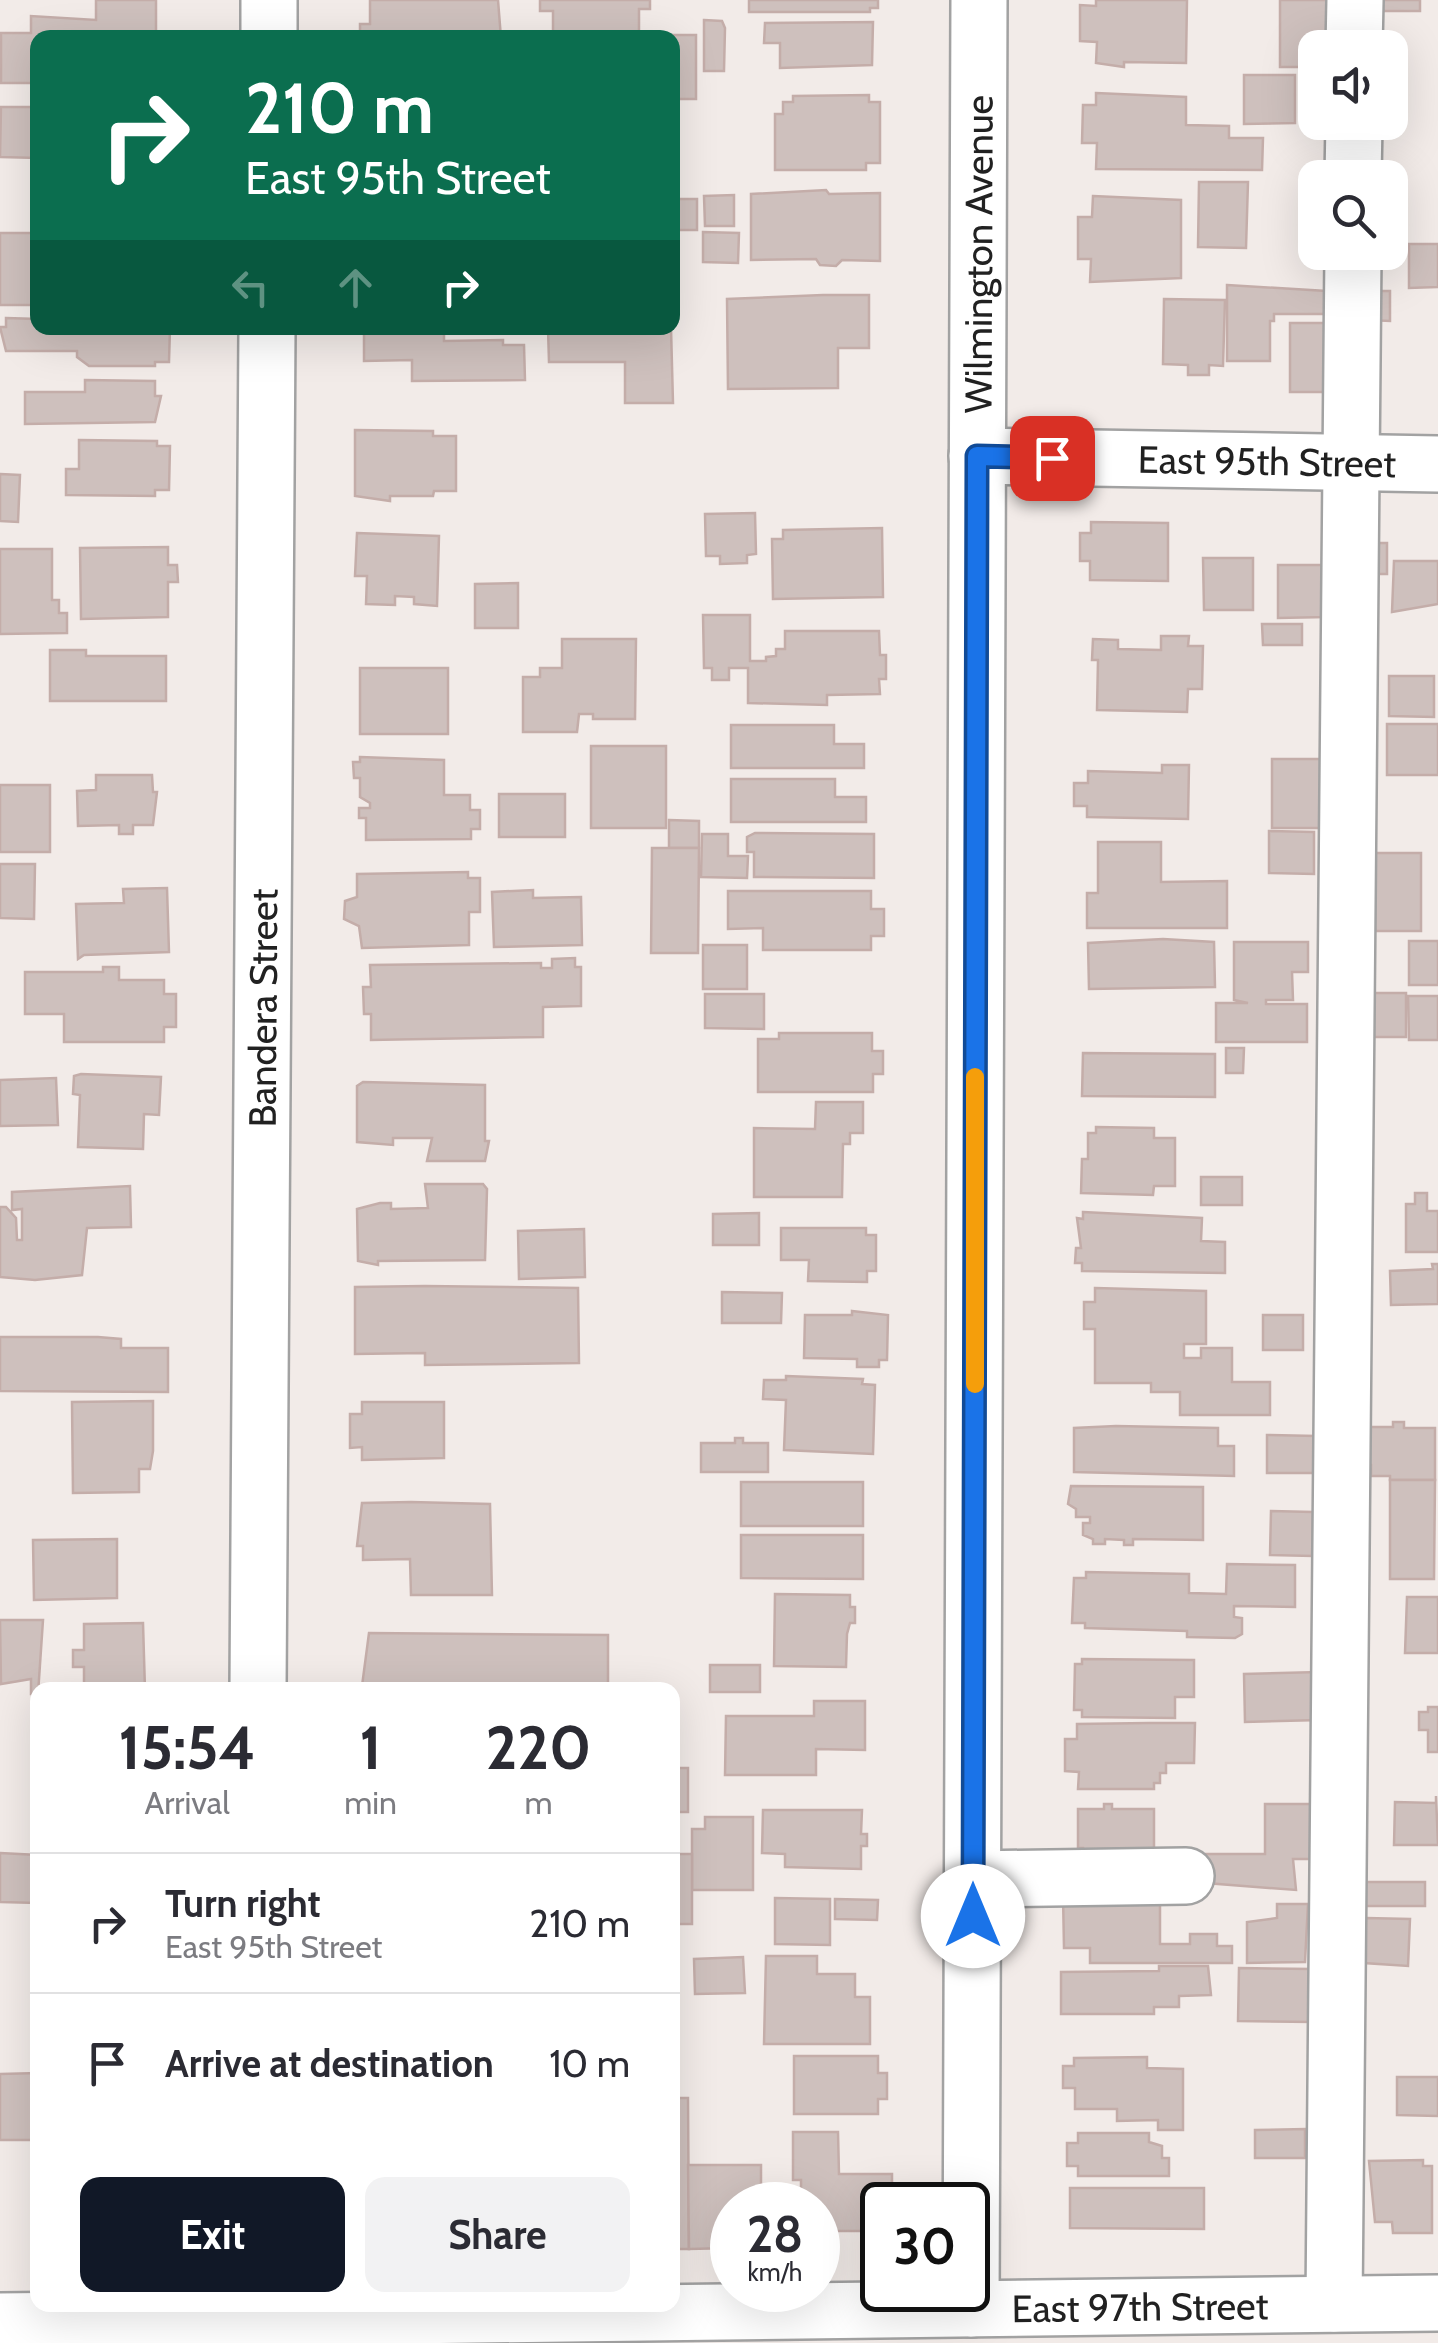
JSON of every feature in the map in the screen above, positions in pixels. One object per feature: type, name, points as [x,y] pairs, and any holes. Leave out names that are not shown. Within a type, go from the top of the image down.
[{"type":"street","points":[[268,30],[269,0]]},
{"type":"street","name":"Wilmington Avenue","points":[[972,2182],[979,0]]},
{"type":"street","points":[[1354,0],[1354,30]]},
{"type":"street","points":[[1334,2304],[1353,270]]},
{"type":"street","name":"Bandera Street","points":[[258,1682],[266,335]]},
{"type":"street","name":"East 95th Street","points":[[977,456],[1438,464]]},
{"type":"street","points":[[974,1879],[1186,1876]]},
{"type":"street","name":"East 97th Street","points":[[988,2312],[1060,2325],[1334,2304],[1432,2316]]},
{"type":"street","name":"East 97th Street","points":[[0,2322],[697,2328],[928,2312]]},
{"type":"building","points":[[96,0],[156,0],[156,30],[31,30],[31,16],[96,20]]},
{"type":"building","points":[[370,0],[498,0],[500,30],[360,30],[360,24],[370,24]]},
{"type":"building","points":[[540,0],[650,0],[650,9],[639,9],[639,30],[553,30],[553,11],[540,11]]},
{"type":"building","points":[[749,0],[878,0],[878,8],[870,8],[870,12],[749,12]]},
{"type":"building","points":[[1096,0],[1187,0],[1186,63],[1124,62],[1124,67],[1096,63],[1097,42],[1080,41],[1080,5],[1096,6]]},
{"type":"building","points":[[1280,0],[1329,0],[1331,30],[1298,30],[1298,67],[1280,67]]},
{"type":"building","points":[[1375,0],[1420,0],[1420,11],[1375,11]]},
{"type":"building","points":[[704,20],[722,21],[725,28],[724,71],[704,71]]},
{"type":"building","points":[[873,22],[872,65],[780,68],[780,43],[764,43],[765,23]]},
{"type":"building","points":[[1,33],[30,33],[30,83],[1,83]]},
{"type":"building","points":[[680,35],[696,35],[696,99],[680,99]]},
{"type":"building","points":[[1244,75],[1295,75],[1295,123],[1244,124]]},
{"type":"building","points":[[1096,93],[1186,97],[1186,125],[1229,126],[1229,138],[1263,138],[1262,170],[1096,169],[1097,143],[1082,143],[1083,105],[1096,105]]},
{"type":"building","points":[[869,95],[869,102],[880,102],[880,163],[866,163],[866,170],[775,170],[775,114],[783,114],[783,102],[793,102],[793,96]]},
{"type":"building","points":[[1,107],[30,107],[30,158],[0,157]]},
{"type":"building","points":[[1199,182],[1248,182],[1246,248],[1198,247]]},
{"type":"building","points":[[826,190],[829,194],[880,193],[880,261],[842,260],[836,266],[820,265],[816,259],[751,260],[751,194]]},
{"type":"building","points":[[734,195],[734,226],[705,226],[704,196]]},
{"type":"building","points":[[1093,196],[1181,200],[1181,278],[1090,282],[1091,259],[1078,259],[1078,217],[1092,217]]},
{"type":"building","points":[[680,199],[697,199],[697,230],[680,230]]},
{"type":"building","points":[[703,232],[739,233],[738,263],[703,262]]},
{"type":"building","points":[[0,233],[30,233],[30,305],[0,305]]},
{"type":"building","points":[[1409,244],[1438,244],[1438,287],[1409,288]]},
{"type":"building","points":[[1227,285],[1326,291],[1326,314],[1274,314],[1274,321],[1270,321],[1270,361],[1227,361]]},
{"type":"building","points":[[1370,291],[1390,291],[1390,321],[1369,320]]},
{"type":"building","points":[[869,295],[869,348],[838,348],[838,388],[728,389],[727,299]]},
{"type":"building","points":[[1164,299],[1225,300],[1223,366],[1209,365],[1209,375],[1188,375],[1188,365],[1163,364]]},
{"type":"building","points":[[6,318],[30,319],[30,335],[170,335],[169,362],[155,362],[155,366],[89,366],[77,357],[77,351],[6,351],[0,327],[6,327]]},
{"type":"building","points":[[1290,323],[1329,323],[1329,392],[1290,392]]},
{"type":"building","points":[[364,335],[444,335],[444,341],[503,340],[503,345],[524,345],[525,380],[412,381],[412,360],[364,361]]},
{"type":"building","points":[[548,335],[671,335],[673,403],[625,403],[625,362],[549,362]]},
{"type":"building","points":[[85,380],[155,381],[155,396],[161,396],[155,422],[25,424],[25,392],[85,392]]},
{"type":"building","points":[[355,430],[433,431],[433,436],[456,436],[456,491],[434,491],[433,496],[390,496],[390,501],[355,496]]},
{"type":"building","points":[[79,440],[157,441],[157,446],[170,446],[169,490],[155,490],[155,496],[66,495],[66,469],[79,469]]},
{"type":"building","points":[[0,474],[20,475],[18,522],[0,521]]},
{"type":"building","points":[[755,513],[756,554],[747,555],[747,563],[720,564],[720,556],[706,556],[705,514]]},
{"type":"building","points":[[1091,522],[1168,523],[1168,581],[1090,580],[1090,561],[1080,561],[1080,533],[1091,533]]},
{"type":"building","points":[[882,528],[883,597],[773,599],[772,539],[783,539],[783,530]]},
{"type":"building","points":[[357,533],[439,536],[437,606],[414,604],[414,597],[395,596],[395,605],[366,604],[367,576],[355,576]]},
{"type":"building","points":[[1371,543],[1387,543],[1387,574],[1367,574]]},
{"type":"building","points":[[168,547],[168,565],[177,565],[178,582],[168,582],[168,617],[81,619],[80,548]]},
{"type":"building","points":[[0,549],[52,549],[52,600],[59,600],[59,613],[67,613],[67,633],[0,634]]},
{"type":"building","points":[[1203,558],[1253,558],[1253,610],[1204,610]]},
{"type":"building","points":[[1394,561],[1438,561],[1438,604],[1392,612]]},
{"type":"building","points":[[1278,565],[1327,565],[1327,617],[1278,618]]},
{"type":"building","points":[[518,583],[518,628],[475,628],[475,584]]},
{"type":"building","points":[[703,615],[750,615],[750,661],[766,661],[766,657],[776,656],[776,649],[785,649],[785,631],[879,631],[880,655],[886,655],[886,679],[879,679],[880,694],[827,695],[827,705],[748,703],[748,668],[729,668],[729,680],[712,680],[712,668],[704,668]]},
{"type":"building","points":[[1262,624],[1302,624],[1302,645],[1263,645]]},
{"type":"building","points":[[1161,636],[1189,636],[1188,646],[1203,646],[1202,689],[1188,689],[1187,712],[1097,710],[1098,660],[1092,660],[1093,639],[1118,640],[1118,649],[1161,650]]},
{"type":"building","points":[[562,639],[636,639],[635,719],[593,719],[593,714],[579,714],[577,732],[523,732],[523,677],[540,677],[540,668],[562,668]]},
{"type":"building","points":[[50,650],[86,650],[86,656],[166,656],[166,701],[50,701]]},
{"type":"building","points":[[360,668],[448,668],[448,734],[360,734]]},
{"type":"building","points":[[1389,676],[1434,676],[1434,717],[1389,716]]},
{"type":"building","points":[[1387,724],[1438,724],[1438,775],[1387,775]]},
{"type":"building","points":[[731,725],[834,725],[834,744],[864,744],[864,768],[731,768]]},
{"type":"building","points":[[591,746],[666,746],[666,828],[591,828]]},
{"type":"building","points":[[360,757],[444,760],[444,795],[470,795],[470,810],[480,810],[480,829],[471,829],[471,839],[366,840],[366,818],[359,818],[359,808],[370,808],[370,803],[360,797],[360,778],[354,778],[353,762],[360,762]]},
{"type":"building","points":[[1272,759],[1322,759],[1322,828],[1272,828]]},
{"type":"building","points":[[1162,765],[1189,765],[1188,819],[1087,817],[1087,806],[1074,806],[1074,783],[1088,783],[1088,771],[1162,773]]},
{"type":"building","points":[[96,775],[152,775],[153,792],[157,792],[153,825],[133,825],[133,834],[119,834],[119,825],[78,826],[77,791],[96,790]]},
{"type":"building","points":[[731,779],[835,779],[835,797],[866,797],[866,822],[731,822]]},
{"type":"building","points":[[0,785],[50,785],[50,852],[0,852]]},
{"type":"building","points":[[499,794],[565,794],[565,837],[499,837]]},
{"type":"building","points":[[669,820],[699,821],[699,848],[669,848]]},
{"type":"building","points":[[1269,831],[1314,832],[1314,874],[1269,873]]},
{"type":"building","points":[[755,833],[874,834],[874,878],[754,877],[754,852],[747,852],[747,837]]},
{"type":"building","points":[[702,834],[728,834],[728,856],[748,856],[747,878],[701,877]]},
{"type":"building","points":[[1098,842],[1161,842],[1161,882],[1227,881],[1227,928],[1087,928],[1087,893],[1098,893]]},
{"type":"building","points":[[652,848],[699,848],[698,953],[651,953]]},
{"type":"building","points":[[1375,853],[1421,853],[1421,931],[1375,931]]},
{"type":"building","points":[[0,864],[35,864],[34,919],[0,918]]},
{"type":"building","points":[[468,872],[468,878],[480,878],[480,912],[469,912],[469,945],[362,948],[359,926],[344,919],[345,901],[357,897],[357,874]]},
{"type":"building","points":[[167,888],[169,952],[84,955],[78,959],[76,904],[124,903],[123,889]]},
{"type":"building","points":[[533,890],[533,898],[581,897],[582,945],[494,947],[492,892]]},
{"type":"building","points":[[728,891],[871,891],[871,909],[884,909],[884,936],[871,936],[871,950],[763,950],[763,928],[728,929]]},
{"type":"building","points":[[1163,939],[1214,942],[1215,987],[1089,989],[1088,943]]},
{"type":"building","points":[[1409,941],[1438,941],[1438,985],[1409,985]]},
{"type":"building","points":[[1234,942],[1308,942],[1308,972],[1292,972],[1293,1000],[1266,1000],[1266,1004],[1307,1004],[1307,1042],[1216,1042],[1216,1003],[1248,1003],[1234,1000]]},
{"type":"building","points":[[703,945],[747,945],[747,989],[703,989]]},
{"type":"building","points":[[575,958],[575,967],[581,967],[581,1006],[543,1007],[543,1037],[371,1040],[371,1014],[364,1014],[363,987],[371,987],[370,965],[541,963],[541,968],[552,968],[552,959]]},
{"type":"building","points":[[103,967],[119,967],[119,980],[164,980],[164,994],[176,994],[176,1027],[164,1027],[164,1042],[64,1042],[64,1014],[25,1014],[25,972],[103,972]]},
{"type":"building","points":[[1366,993],[1406,993],[1406,1037],[1366,1037]]},
{"type":"building","points":[[705,994],[764,994],[764,1029],[705,1028]]},
{"type":"building","points":[[1408,996],[1438,996],[1438,1040],[1409,1040]]},
{"type":"building","points":[[779,1033],[872,1033],[872,1051],[883,1051],[883,1074],[873,1074],[873,1092],[758,1092],[758,1039],[779,1039]]},
{"type":"building","points":[[1226,1048],[1244,1048],[1243,1073],[1226,1073]]},
{"type":"building","points":[[1083,1053],[1215,1054],[1215,1097],[1082,1096]]},
{"type":"building","points":[[74,1076],[161,1077],[159,1115],[144,1114],[143,1149],[78,1147],[80,1095],[73,1094]]},
{"type":"building","points":[[56,1078],[58,1125],[0,1126],[0,1080]]},
{"type":"building","points":[[363,1082],[485,1085],[485,1141],[489,1141],[485,1161],[427,1161],[432,1138],[393,1138],[393,1145],[357,1142],[357,1086]]},
{"type":"building","points":[[816,1102],[863,1102],[863,1133],[850,1133],[850,1144],[843,1144],[842,1197],[754,1197],[754,1128],[815,1129]]},
{"type":"building","points":[[1096,1127],[1154,1128],[1154,1138],[1175,1138],[1175,1186],[1154,1186],[1153,1195],[1081,1193],[1082,1159],[1088,1159],[1088,1133],[1096,1133]]},
{"type":"building","points":[[1201,1177],[1242,1177],[1242,1205],[1201,1205]]},
{"type":"building","points":[[425,1184],[483,1184],[487,1189],[485,1260],[378,1261],[378,1265],[358,1261],[357,1209],[380,1203],[391,1203],[391,1209],[428,1208]]},
{"type":"building","points":[[130,1186],[131,1227],[87,1228],[82,1275],[35,1280],[0,1277],[0,1207],[6,1207],[16,1218],[17,1240],[22,1240],[22,1209],[12,1210],[12,1192]]},
{"type":"building","points":[[1415,1193],[1427,1193],[1427,1211],[1438,1211],[1438,1252],[1406,1252],[1406,1204],[1415,1204]]},
{"type":"building","points":[[1083,1212],[1202,1218],[1201,1241],[1225,1242],[1225,1273],[1082,1271],[1082,1263],[1075,1263],[1076,1248],[1081,1248],[1077,1218],[1083,1219]]},
{"type":"building","points":[[759,1213],[759,1245],[713,1245],[713,1214]]},
{"type":"building","points":[[781,1228],[866,1228],[866,1235],[876,1235],[876,1271],[867,1271],[867,1282],[808,1281],[809,1260],[781,1260]]},
{"type":"building","points":[[584,1229],[585,1277],[519,1279],[518,1231]]},
{"type":"building","points":[[1432,1264],[1438,1264],[1438,1304],[1391,1305],[1390,1271],[1433,1269]]},
{"type":"building","points":[[355,1287],[578,1288],[579,1363],[425,1365],[425,1353],[355,1354]]},
{"type":"building","points":[[1095,1288],[1206,1291],[1206,1344],[1184,1344],[1184,1358],[1201,1358],[1201,1348],[1232,1348],[1232,1382],[1270,1382],[1270,1415],[1180,1415],[1180,1392],[1151,1392],[1151,1383],[1095,1383],[1095,1329],[1084,1329],[1084,1302],[1095,1302]]},
{"type":"building","points":[[722,1292],[782,1293],[781,1323],[722,1323]]},
{"type":"building","points":[[852,1311],[888,1315],[887,1360],[879,1360],[879,1367],[857,1367],[857,1359],[804,1358],[805,1315],[852,1315]]},
{"type":"building","points":[[1263,1315],[1303,1315],[1303,1350],[1263,1350]]},
{"type":"building","points":[[0,1337],[98,1337],[121,1339],[121,1348],[168,1348],[168,1392],[0,1391]]},
{"type":"building","points":[[786,1376],[863,1379],[862,1384],[875,1385],[873,1454],[784,1450],[786,1400],[763,1399],[764,1380],[786,1380]]},
{"type":"building","points":[[153,1401],[153,1451],[150,1469],[139,1469],[139,1492],[73,1493],[72,1402]]},
{"type":"building","points":[[362,1402],[444,1402],[444,1458],[362,1460],[362,1447],[350,1448],[350,1414],[362,1414]]},
{"type":"building","points":[[1393,1422],[1404,1422],[1404,1428],[1435,1428],[1435,1480],[1390,1480],[1390,1476],[1371,1476],[1371,1465],[1362,1465],[1362,1427],[1393,1427]]},
{"type":"building","points":[[1074,1428],[1218,1428],[1218,1446],[1234,1446],[1234,1476],[1074,1472]]},
{"type":"building","points":[[1267,1435],[1316,1436],[1316,1473],[1267,1473]]},
{"type":"building","points":[[735,1438],[743,1438],[743,1443],[768,1443],[768,1472],[701,1472],[701,1443],[735,1443]]},
{"type":"building","points":[[1390,1480],[1435,1480],[1434,1579],[1390,1579]]},
{"type":"building","points":[[741,1482],[863,1482],[863,1526],[741,1526]]},
{"type":"building","points":[[1071,1486],[1203,1487],[1203,1540],[1133,1539],[1133,1545],[1124,1545],[1124,1540],[1105,1539],[1105,1544],[1093,1544],[1093,1539],[1083,1535],[1083,1523],[1090,1523],[1090,1517],[1076,1517],[1076,1509],[1068,1504]]},
{"type":"building","points":[[362,1503],[490,1504],[492,1595],[411,1595],[410,1559],[363,1560],[363,1546],[357,1546]]},
{"type":"building","points":[[1271,1511],[1313,1512],[1312,1556],[1270,1555]]},
{"type":"building","points":[[741,1535],[863,1535],[863,1579],[741,1578]]},
{"type":"building","points":[[117,1539],[117,1598],[34,1600],[33,1540]]},
{"type":"building","points":[[1227,1564],[1295,1565],[1295,1607],[1234,1606],[1234,1617],[1242,1618],[1242,1634],[1235,1638],[1187,1637],[1187,1631],[1085,1628],[1085,1623],[1072,1623],[1074,1578],[1086,1578],[1086,1572],[1189,1574],[1189,1593],[1226,1594]]},
{"type":"building","points":[[775,1594],[850,1595],[855,1623],[850,1623],[847,1634],[846,1667],[774,1666]]},
{"type":"building","points":[[1407,1597],[1438,1597],[1438,1653],[1405,1653]]},
{"type":"building","points":[[0,1620],[43,1620],[39,1682],[31,1679],[1,1684]]},
{"type":"building","points":[[143,1623],[145,1682],[84,1682],[84,1667],[73,1667],[73,1650],[84,1650],[84,1624]]},
{"type":"building","points":[[369,1633],[608,1635],[608,1682],[363,1682]]},
{"type":"building","points":[[1082,1659],[1194,1660],[1194,1697],[1175,1697],[1175,1718],[1082,1717],[1082,1710],[1074,1710],[1075,1664],[1082,1664]]},
{"type":"building","points":[[710,1665],[760,1665],[760,1692],[710,1692]]},
{"type":"building","points":[[1319,1672],[1320,1720],[1245,1722],[1244,1674]]},
{"type":"building","points":[[814,1701],[865,1701],[865,1750],[816,1749],[816,1775],[725,1775],[726,1716],[814,1716]]},
{"type":"building","points":[[1428,1707],[1438,1707],[1438,1752],[1428,1752],[1428,1730],[1419,1730],[1419,1712],[1428,1712]]},
{"type":"building","points":[[1195,1723],[1194,1763],[1166,1763],[1166,1773],[1160,1773],[1160,1783],[1154,1783],[1154,1789],[1078,1789],[1079,1772],[1065,1771],[1065,1739],[1077,1739],[1077,1724]]},
{"type":"building","points":[[680,1768],[688,1768],[688,1812],[680,1812]]},
{"type":"building","points":[[1436,1796],[1438,1845],[1394,1845],[1395,1802],[1436,1803]]},
{"type":"building","points":[[1104,1804],[1112,1804],[1112,1809],[1154,1809],[1154,1867],[1083,1867],[1083,1848],[1078,1848],[1078,1809],[1104,1809]]},
{"type":"building","points":[[1265,1804],[1319,1804],[1319,1859],[1293,1859],[1296,1890],[1206,1883],[1206,1854],[1265,1854]]},
{"type":"building","points":[[763,1810],[862,1810],[861,1834],[867,1834],[867,1846],[861,1846],[861,1869],[785,1867],[785,1854],[762,1853]]},
{"type":"building","points":[[705,1817],[753,1817],[753,1890],[692,1890],[692,1829],[705,1829]]},
{"type":"building","points":[[0,1853],[30,1855],[30,1903],[0,1902]]},
{"type":"building","points":[[680,1854],[692,1854],[692,1924],[680,1924]]},
{"type":"building","points":[[1362,1882],[1425,1882],[1425,1906],[1362,1906]]},
{"type":"building","points":[[1160,1894],[1160,1944],[1190,1944],[1190,1934],[1217,1934],[1217,1946],[1232,1946],[1232,1963],[1090,1963],[1090,1948],[1064,1948],[1063,1895]]},
{"type":"building","points":[[775,1898],[830,1899],[830,1945],[775,1944]]},
{"type":"building","points":[[835,1899],[878,1900],[877,1920],[835,1919]]},
{"type":"building","points":[[1277,1904],[1308,1904],[1305,1962],[1247,1963],[1247,1922],[1277,1918]]},
{"type":"building","points":[[1366,1918],[1410,1919],[1408,1966],[1364,1963]]},
{"type":"building","points":[[766,1956],[817,1956],[817,1974],[855,1974],[855,1997],[870,1997],[870,2044],[764,2044]]},
{"type":"building","points":[[743,1957],[745,1993],[695,1994],[694,1959]]},
{"type":"building","points":[[1159,1966],[1208,1966],[1211,1995],[1179,1996],[1179,2007],[1154,2007],[1154,2014],[1061,2014],[1061,1972],[1159,1971]]},
{"type":"building","points":[[1239,1968],[1312,1969],[1312,2022],[1238,2021]]},
{"type":"building","points":[[794,2056],[878,2056],[878,2073],[887,2073],[887,2099],[878,2099],[878,2114],[794,2114]]},
{"type":"building","points":[[1147,2057],[1147,2068],[1183,2069],[1183,2130],[1158,2130],[1158,2120],[1117,2121],[1117,2109],[1075,2109],[1075,2088],[1063,2088],[1063,2066],[1074,2066],[1074,2058]]},
{"type":"building","points":[[30,2073],[30,2140],[0,2140],[0,2074]]},
{"type":"building","points":[[1397,2077],[1438,2077],[1438,2116],[1397,2115]]},
{"type":"building","points":[[680,2098],[688,2098],[689,2249],[680,2249]]},
{"type":"building","points":[[1305,2129],[1305,2158],[1255,2158],[1255,2130]]},
{"type":"building","points":[[793,2132],[838,2132],[839,2174],[892,2174],[892,2182],[860,2182],[860,2231],[840,2231],[840,2182],[793,2180]]},
{"type":"building","points":[[1078,2133],[1149,2133],[1149,2142],[1162,2146],[1162,2158],[1169,2158],[1169,2176],[1078,2176],[1078,2166],[1067,2166],[1067,2143],[1078,2143]]},
{"type":"building","points":[[1423,2160],[1423,2166],[1432,2166],[1432,2233],[1393,2233],[1392,2222],[1375,2222],[1369,2161]]},
{"type":"building","points":[[688,2165],[761,2165],[761,2182],[710,2182],[710,2249],[689,2249]]},
{"type":"building","points":[[1070,2188],[1204,2188],[1204,2229],[1070,2228]]},
{"type":"slow traffic","points":[[975,1077],[975,1384]]},
{"type":"route","points":[[973,1916],[977,456],[1052,458]]}]
